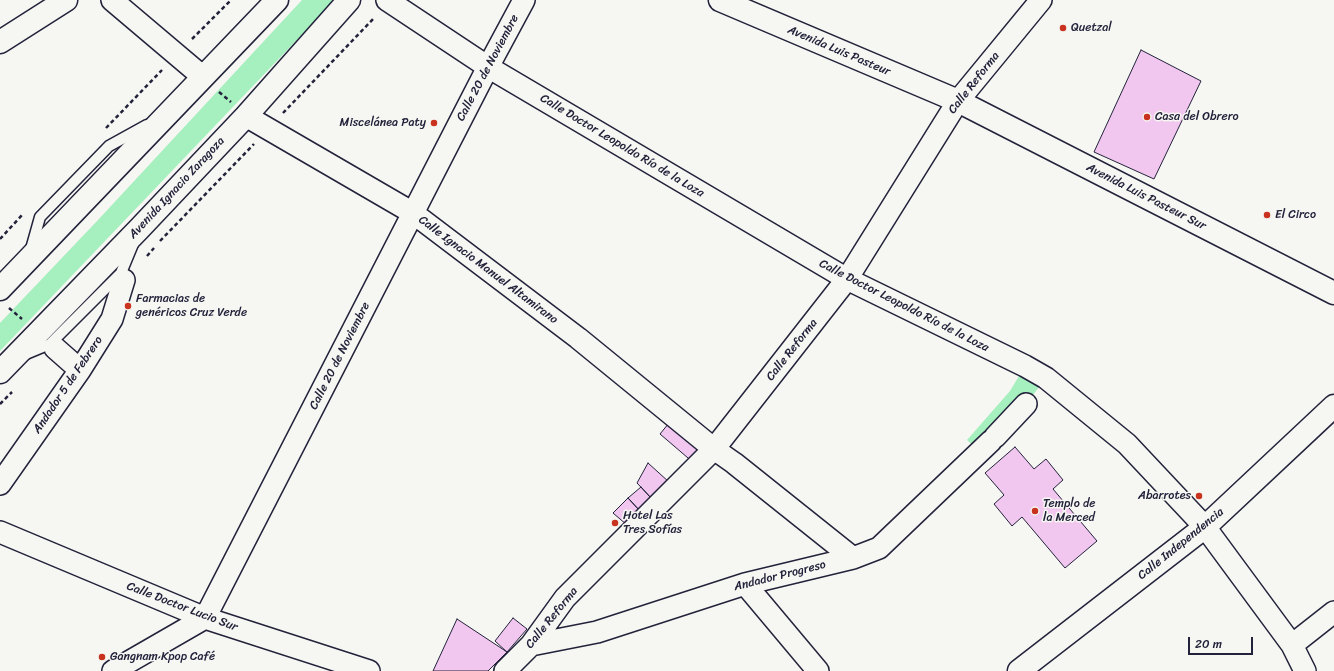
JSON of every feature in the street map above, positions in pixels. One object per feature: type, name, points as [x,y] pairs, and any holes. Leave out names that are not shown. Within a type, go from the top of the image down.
[{"type":"street","points":[[0,42],[66,0]]},
{"type":"street","points":[[112,0],[203,77]]},
{"type":"street","points":[[0,289],[277,0]]},
{"type":"street","name":"Avenida Ignacio Zaragoza","points":[[5,366],[139,229],[246,116],[349,0]]},
{"type":"street","name":"Calle Doctor Leopoldo Río de la Loza","points":[[387,0],[488,67],[847,279],[1046,378],[1127,444],[1205,527],[1292,645],[1305,671]]},
{"type":"street","name":"Calle 20 de Noviembre","points":[[204,618],[524,0]]},
{"type":"street","name":"Avenida Luis Pasteur","points":[[720,0],[958,101]]},
{"type":"street","name":"Calle Reforma","points":[[505,671],[532,645],[565,598],[714,449],[847,279],[958,101],[1032,3]]},
{"type":"street","name":"Avenida Luis Pasteur Sur","points":[[958,101],[1334,293]]},
{"type":"street","name":"Calle Ignacio Manuel Altamirano","points":[[246,116],[413,213],[578,338],[714,449],[734,463],[854,558]]},
{"type":"street","name":"Andador 5 de Febrero","points":[[0,484],[80,370],[112,319],[124,280]]},
{"type":"street","points":[[55,348],[80,370]]},
{"type":"street","name":"Andador Progreso","points":[[532,645],[597,632],[745,584],[854,558],[879,548],[993,439],[1026,404]]},
{"type":"street","name":"Calle Independencia","points":[[1019,671],[1205,527],[1334,406]]},
{"type":"street","name":"Calle Doctor Lucio Sur","points":[[0,532],[204,618],[369,671]]},
{"type":"street","points":[[745,584],[818,671]]},
{"type":"street","points":[[1292,645],[1334,612]]},
{"type":"street","points":[[113,671],[204,618]]},
{"type":"path","points":[[100,134],[231,0]]},
{"type":"path","points":[[203,77],[246,116]]},
{"type":"path","points":[[0,239],[24,213]]},
{"type":"path","points":[[0,394],[5,399]]},
{"type":"green space","points":[[302,0],[335,0],[0,351],[0,323],[98,220]]},
{"type":"green space","points":[[1025,366],[1046,378],[1026,404],[980,452],[967,440],[1010,391]]},
{"type":"building","name":"Casa del Obrero","points":[[1141,50],[1201,81],[1154,179],[1094,152]]},
{"type":"building","points":[[669,423],[704,454],[695,464],[660,434]]},
{"type":"building","name":"Templo de la Merced","points":[[1015,447],[1034,469],[1046,459],[1063,480],[1053,489],[1097,541],[1065,568],[1022,517],[1012,526],[994,504],[1004,495],[985,473]]},
{"type":"building","points":[[648,463],[669,482],[652,499],[637,483]]},
{"type":"building","points":[[641,487],[652,499],[640,511],[628,498]]},
{"type":"building","points":[[628,498],[640,511],[627,525],[613,513]]},
{"type":"building","points":[[513,618],[527,629],[507,652],[495,641]]},
{"type":"building","points":[[457,619],[507,652],[488,671],[433,671]]},
{"type":"place","name":"Quetzal","points":[[1063,28]]},
{"type":"place","name":"Casa del Obrero","points":[[1147,117]]},
{"type":"place","name":"Miscelánea Paty","points":[[434,123]]},
{"type":"place","name":"El Circo","points":[[1267,215]]},
{"type":"place","name":"Farmacias de genéricos Cruz Verde","points":[[128,306]]},
{"type":"place","name":"Abarrotes","points":[[1199,496]]},
{"type":"place","name":"Templo de la Merced","points":[[1035,511]]},
{"type":"place","name":"Hotel Las Tres Sofías","points":[[615,523]]},
{"type":"place","name":"Gangnam Kpop Café","points":[[102,657]]}]
